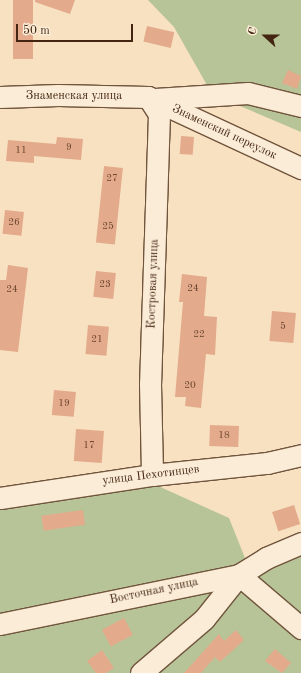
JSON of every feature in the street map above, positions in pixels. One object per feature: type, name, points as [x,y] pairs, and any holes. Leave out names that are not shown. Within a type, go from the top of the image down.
[{"type":"street","name":"Знаменская улица","points":[[0,97],[58,95],[150,99],[248,93],[301,106]]},
{"type":"street","name":"Знаменский переулок","points":[[150,99],[301,168]]},
{"type":"street","name":"Костровая улица","points":[[150,99],[159,114],[150,384],[152,475]]},
{"type":"street","name":"улица Пехотинцев","points":[[0,498],[152,475],[267,463],[301,455]]},
{"type":"street","name":"Восточная улица","points":[[0,624],[239,575],[266,558],[301,543]]},
{"type":"street","points":[[141,673],[204,619],[239,575],[301,628]]},
{"type":"green space","points":[[148,0],[301,0],[301,132],[212,94],[174,27]]},
{"type":"green space","points":[[158,486],[229,518],[251,573],[301,548],[301,673],[0,673],[0,510]]},
{"type":"building","points":[[13,0],[33,0],[33,59],[13,59]]},
{"type":"building","points":[[35,0],[75,0],[70,14],[35,2]]},
{"type":"building","points":[[147,26],[174,32],[171,48],[143,42]]},
{"type":"building","points":[[288,70],[301,76],[297,89],[282,83]]},
{"type":"building","points":[[181,136],[194,137],[193,155],[180,154]]},
{"type":"building","points":[[57,137],[83,139],[81,160],[34,156],[34,163],[6,161],[8,140],[56,144]]},
{"type":"building","points":[[104,166],[123,168],[115,245],[96,243]]},
{"type":"building","points":[[5,210],[24,212],[21,236],[2,234]]},
{"type":"building","points":[[8,265],[28,268],[18,352],[0,350],[0,280],[6,280]]},
{"type":"building","points":[[96,271],[116,273],[113,299],[93,297]]},
{"type":"building","points":[[182,274],[207,277],[204,316],[217,317],[215,355],[206,354],[201,408],[185,406],[186,397],[175,397],[183,302],[179,302]]},
{"type":"building","points":[[272,311],[296,313],[293,343],[269,341]]},
{"type":"building","points":[[88,325],[109,327],[106,356],[85,354]]},
{"type":"building","points":[[54,390],[76,392],[74,417],[52,415]]},
{"type":"building","points":[[210,425],[239,426],[238,447],[209,446]]},
{"type":"building","points":[[76,429],[104,431],[102,463],[74,461]]},
{"type":"building","points":[[294,505],[300,524],[278,531],[272,512]]},
{"type":"building","points":[[83,510],[85,525],[43,531],[41,516]]},
{"type":"building","points":[[124,618],[133,635],[111,647],[102,630]]},
{"type":"building","points":[[236,630],[244,640],[220,662],[215,657],[201,673],[184,673],[219,634],[224,641]]},
{"type":"building","points":[[275,649],[291,663],[282,673],[265,661]]},
{"type":"building","points":[[102,650],[114,668],[106,673],[96,673],[87,661]]}]
